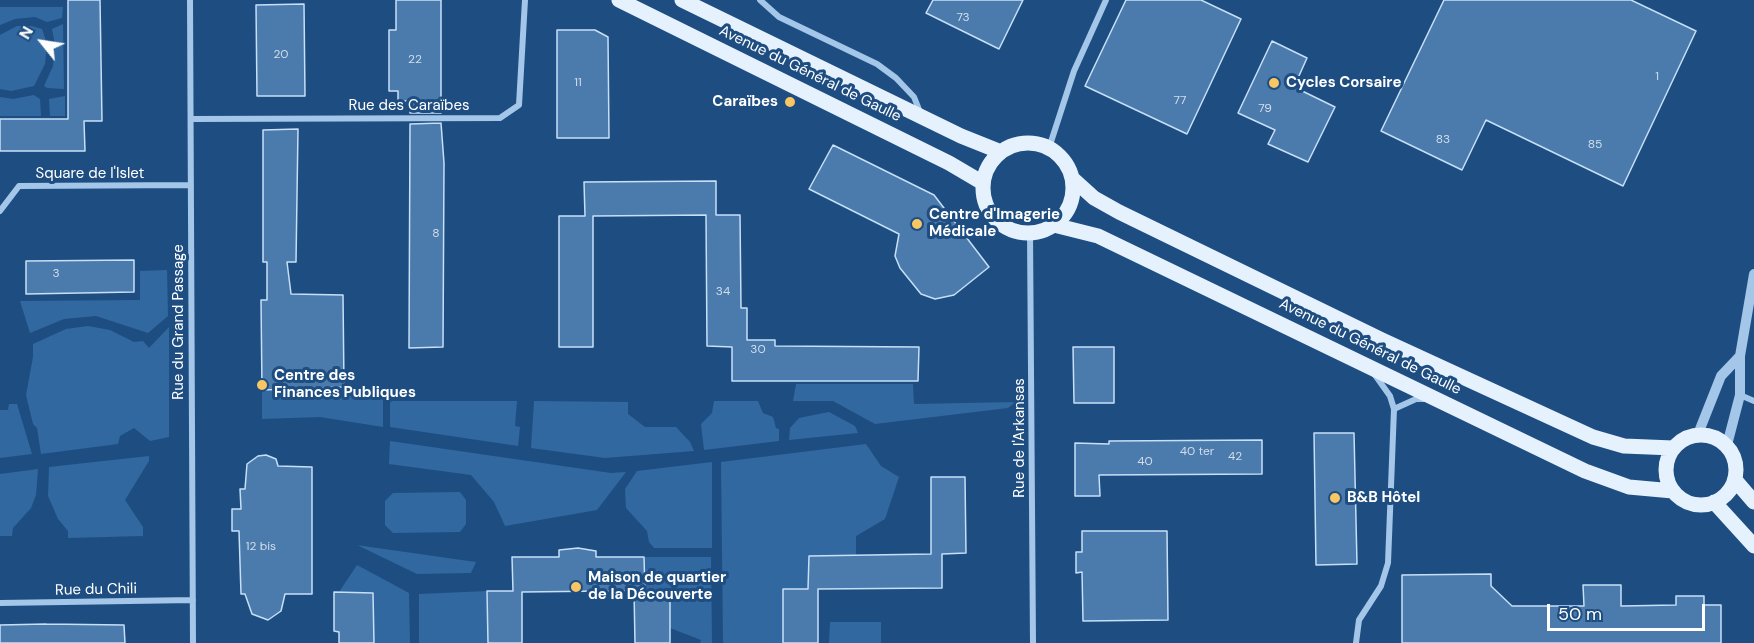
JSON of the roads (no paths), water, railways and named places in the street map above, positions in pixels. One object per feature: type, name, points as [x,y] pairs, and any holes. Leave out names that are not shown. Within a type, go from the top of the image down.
[{"type":"main road","name":"Avenue du Général de Gaulle","points":[[619,0],[949,163],[983,183]]},
{"type":"main road","name":"Avenue du Général de Gaulle","points":[[682,0],[923,118],[1001,152]]},
{"type":"main road","points":[[1019,143],[1040,144],[1065,161],[1073,179],[1070,204],[1054,225],[1030,232],[1006,227],[996,219],[986,202],[983,183],[986,171],[1001,152],[1019,143]]},
{"type":"main road","name":"Avenue du Général de Gaulle","points":[[1073,179],[1109,207],[1382,340],[1593,437],[1624,446],[1673,448]]},
{"type":"main road","name":"Avenue du Général de Gaulle","points":[[1054,225],[1098,236],[1585,471],[1629,487],[1673,491]]},
{"type":"main road","points":[[1698,434],[1713,437],[1727,445],[1736,468],[1735,480],[1729,491],[1714,502],[1695,504],[1683,500],[1673,491],[1666,474],[1668,456],[1673,448],[1684,439],[1698,434]]},
{"type":"main road","points":[[1735,480],[1754,502]]},
{"type":"main road","points":[[1714,502],[1754,546]]},
{"type":"street","name":"Rue du Grand Passage","points":[[190,0],[193,643]]},
{"type":"street","name":"Rue des Caraïbes","points":[[191,118],[500,118],[519,105],[525,0]]},
{"type":"street","points":[[760,0],[779,17],[877,64],[896,78],[914,97],[923,118]]},
{"type":"street","points":[[1049,148],[1074,70],[1106,0]]},
{"type":"street","name":"Square de l'Islet","points":[[0,211],[19,186],[191,184]]},
{"type":"street","name":"Rue de l'Arkansas","points":[[1030,232],[1033,643]]},
{"type":"street","points":[[1727,445],[1740,395],[1740,356],[1754,274]]},
{"type":"street","points":[[1698,434],[1721,376],[1740,356]]},
{"type":"street","points":[[1356,643],[1359,620],[1381,586],[1388,563],[1394,409],[1382,383],[1369,367]]},
{"type":"street","points":[[1740,395],[1754,401]]},
{"type":"street","points":[[1394,409],[1416,399],[1434,398]]},
{"type":"street","name":"Rue du Chili","points":[[0,603],[193,600]]},
{"type":"place","name":"Cycles Corsaire","points":[[1274,83]]},
{"type":"place","name":"Caraïbes","points":[[790,102]]},
{"type":"place","name":"Centre d'Imagerie Médicale","points":[[917,224]]},
{"type":"place","name":"Centre des Finances Publiques","points":[[262,385]]},
{"type":"place","name":"B&B Hôtel","points":[[1335,498]]},
{"type":"place","name":"Maison de quartier de la Découverte","points":[[576,587]]}]
